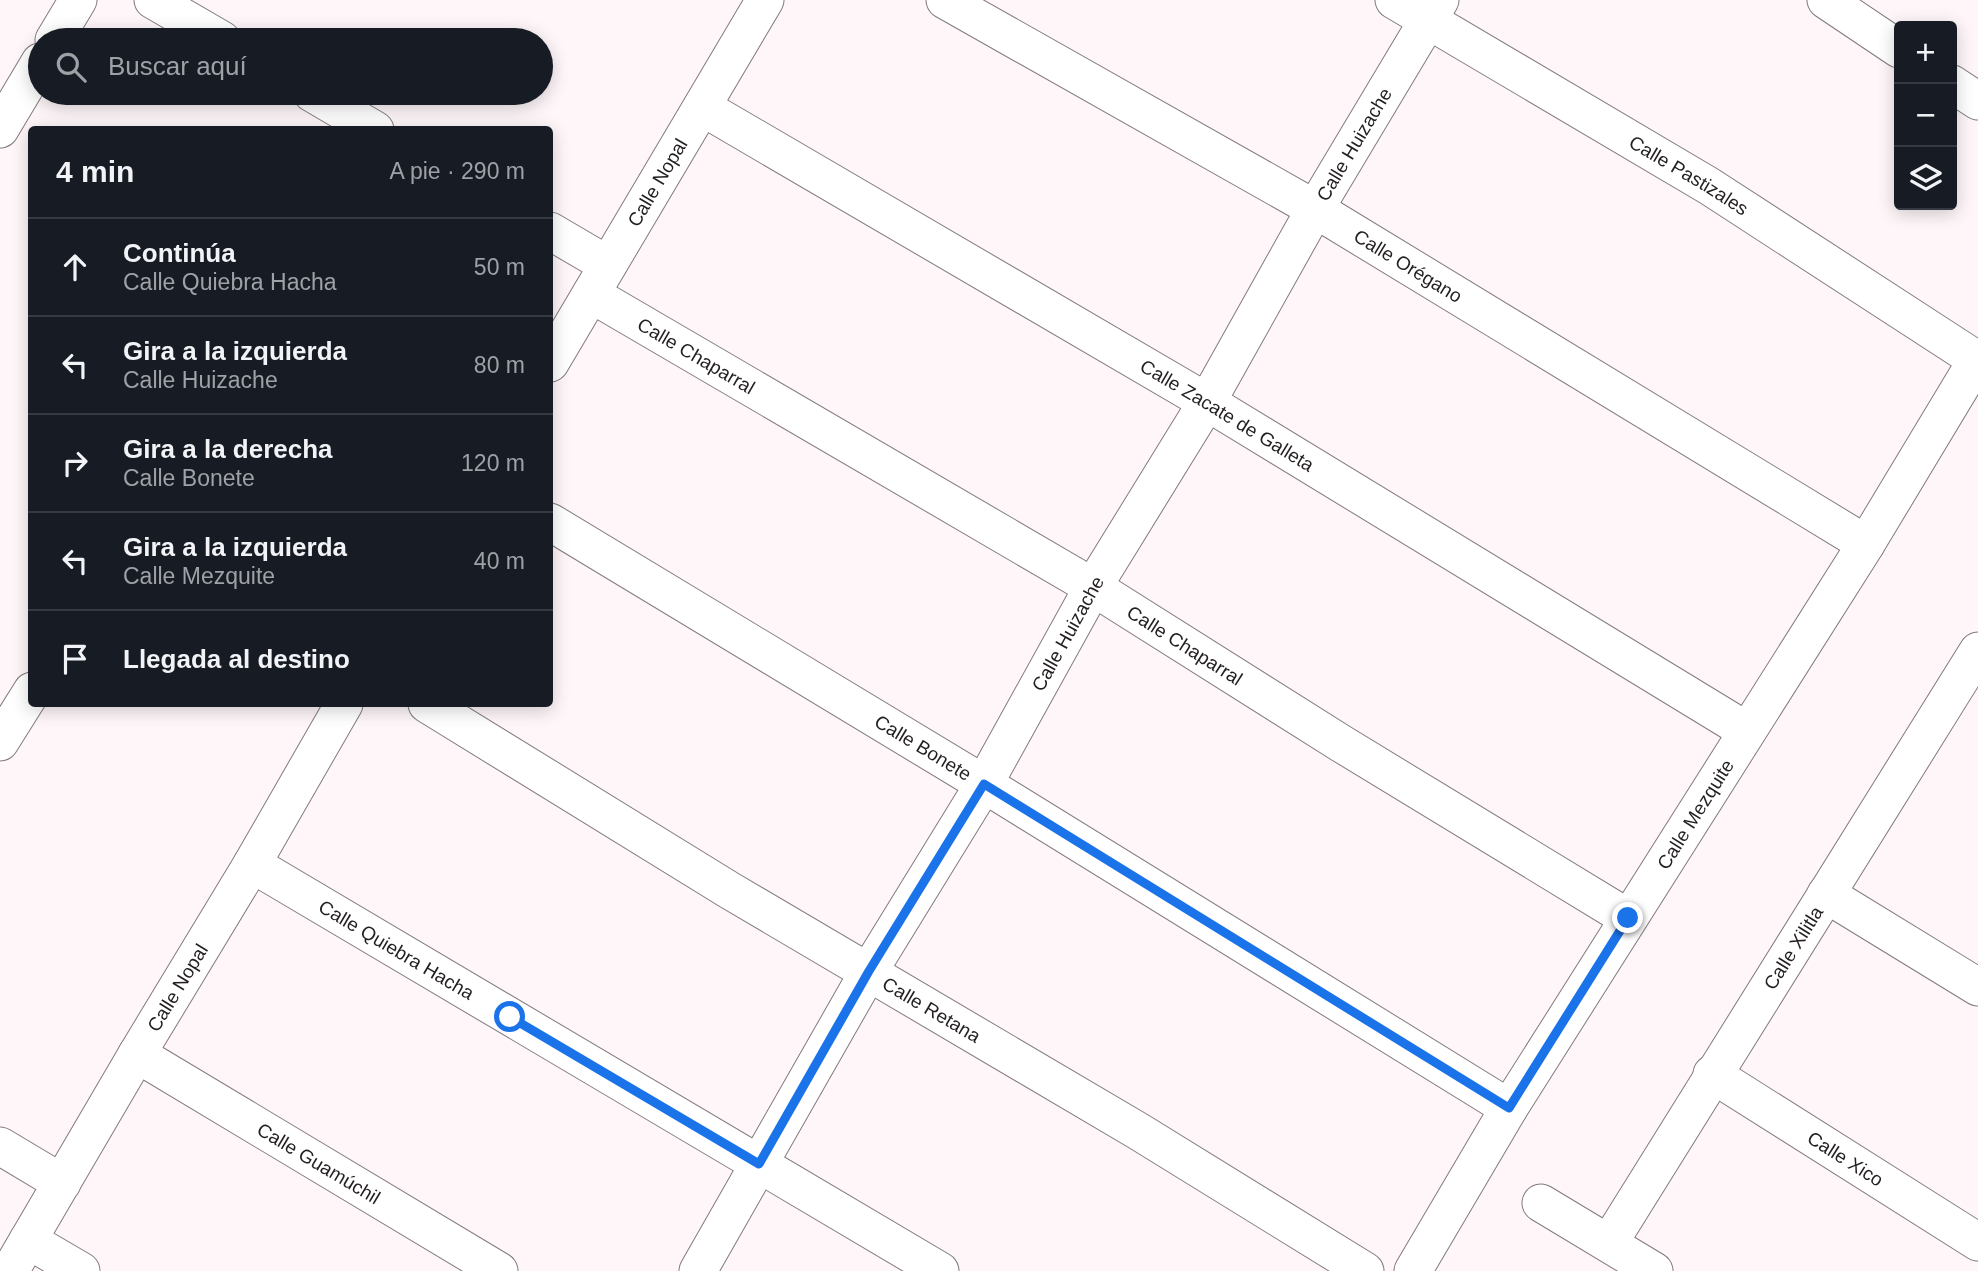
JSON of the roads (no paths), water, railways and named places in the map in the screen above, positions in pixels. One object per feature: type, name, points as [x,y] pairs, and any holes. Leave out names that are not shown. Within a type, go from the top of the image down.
[{"type":"street","points":[[61,28],[78,0]]},
{"type":"street","points":[[153,0],[201,28]]},
{"type":"street","name":"Calle Nopal","points":[[553,358],[765,0]]},
{"type":"street","name":"Calle Orégano","points":[[945,0],[1315,209],[1866,544]]},
{"type":"street","name":"Calle Pastizales","points":[[1394,0],[1434,10],[1977,359]]},
{"type":"street","points":[[1826,0],[1894,46]]},
{"type":"street","name":"Calle Huizache","points":[[698,1271],[869,971],[984,784],[1093,587],[1207,402],[1315,209],[1434,10]]},
{"type":"street","points":[[0,129],[28,82]]},
{"type":"street","points":[[1953,84],[1978,101]]},
{"type":"street","points":[[330,105],[362,126]]},
{"type":"street","name":"Calle Zacate de Galleta","points":[[702,107],[1207,402],[1747,731]]},
{"type":"street","name":"Calle Chaparral","points":[[553,234],[600,279],[1342,744],[1628,918]]},
{"type":"street","name":"Calle Mezquite","points":[[1413,1271],[1509,1108],[1866,544],[1977,359]]},
{"type":"street","name":"Calle Bonete","points":[[553,524],[984,784],[1509,1108]]},
{"type":"street","name":"Calle Xilitla","points":[[1609,1242],[1978,651]]},
{"type":"street","points":[[0,742],[28,697]]},
{"type":"street","name":"Calle Nopal","points":[[10,1271],[137,1054],[253,864],[342,707]]},
{"type":"street","name":"Calle Retana","points":[[432,707],[729,890],[1138,1131],[1365,1271]]},
{"type":"street","name":"Calle Quiebra Hacha","points":[[253,864],[940,1271]]},
{"type":"street","points":[[1826,894],[1978,987]]},
{"type":"street","name":"Calle Guamúchil","points":[[137,1054],[499,1271]]},
{"type":"street","name":"Calle Xico","points":[[1712,1074],[1978,1242]]},
{"type":"street","points":[[0,1146],[62,1183]]},
{"type":"street","points":[[1541,1203],[1654,1271]]},
{"type":"street","points":[[28,1240],[81,1271]]}]
